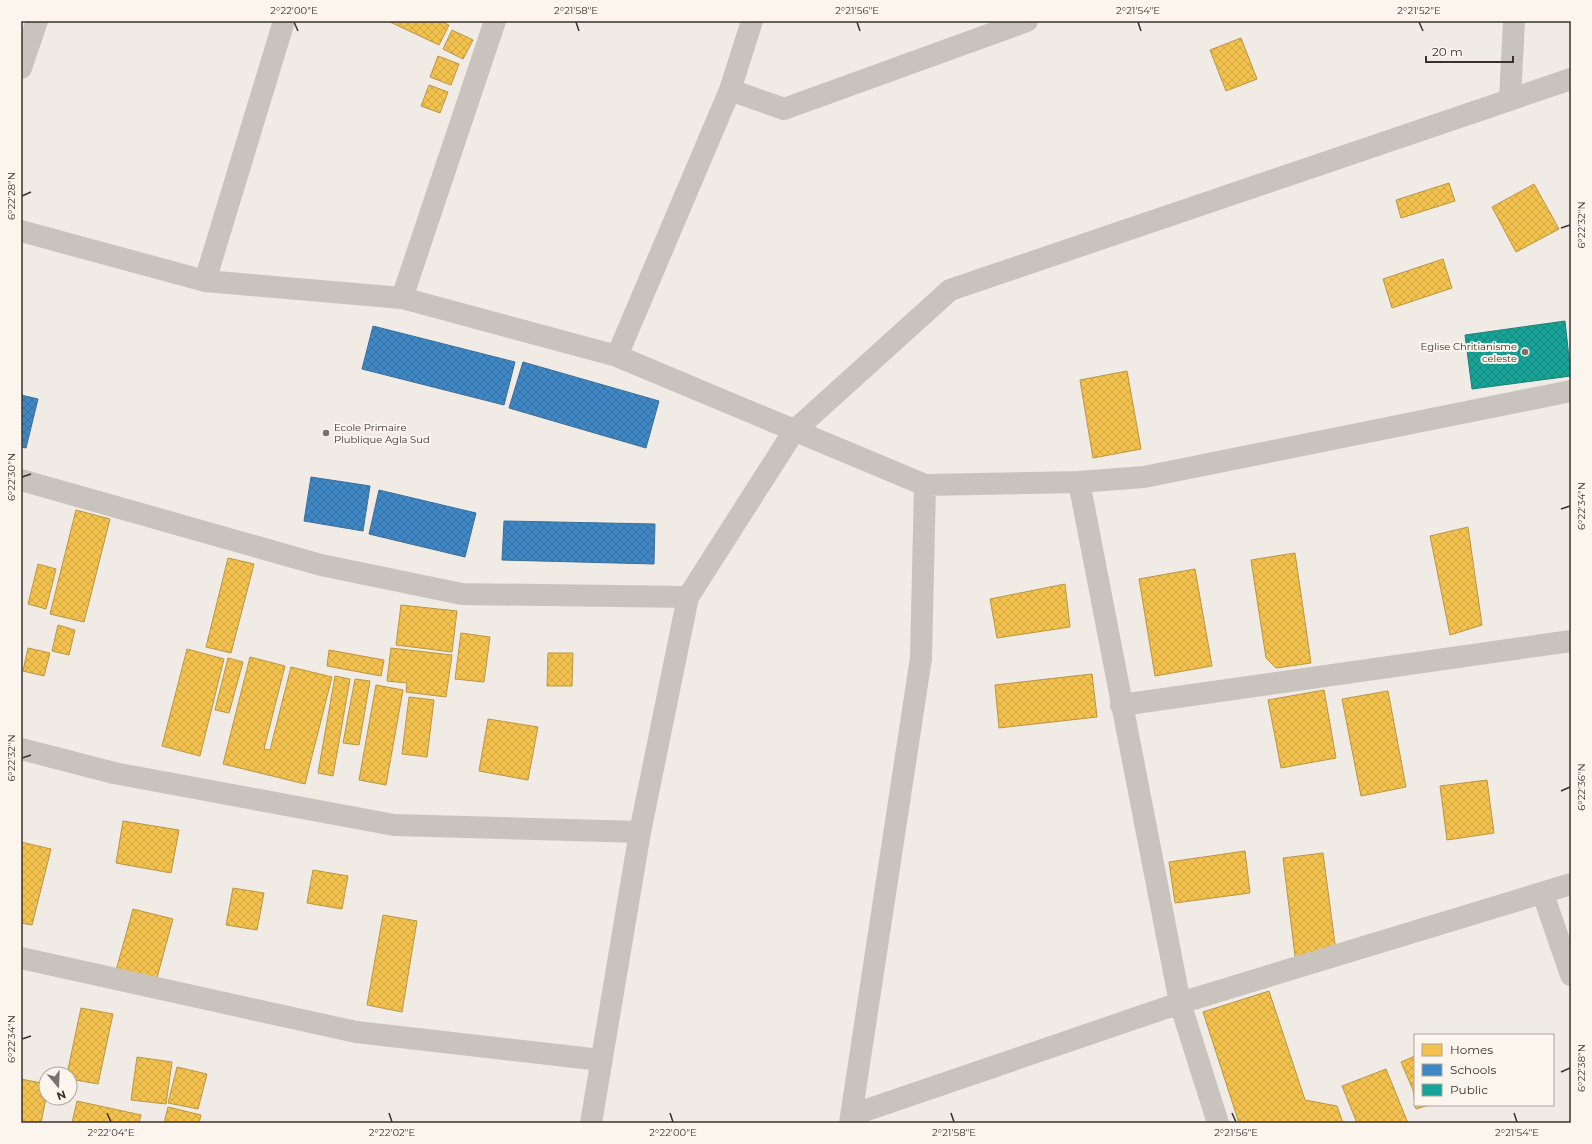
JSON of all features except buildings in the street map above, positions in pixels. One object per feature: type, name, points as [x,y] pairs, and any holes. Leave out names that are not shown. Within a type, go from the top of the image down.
[{"type":"street","points":[[21,68],[37,21]]},
{"type":"street","points":[[205,281],[284,21]]},
{"type":"street","points":[[402,298],[495,21]]},
{"type":"street","points":[[617,356],[730,90],[752,21]]},
{"type":"street","points":[[730,90],[784,109],[1027,21]]},
{"type":"street","points":[[1510,99],[1514,21]]},
{"type":"street","points":[[591,1123],[600,1060],[640,832],[688,597],[794,431],[950,290],[1571,79]]},
{"type":"street","points":[[21,232],[205,281],[402,298],[617,356],[925,485],[1079,482],[1144,477],[1571,391]]},
{"type":"street","points":[[21,480],[321,565],[462,594],[688,597]]},
{"type":"street","points":[[1079,482],[1121,705],[1180,1003],[1218,1123]]},
{"type":"street","points":[[925,485],[921,658],[851,1119],[1180,1003],[1543,894],[1571,884]]},
{"type":"street","points":[[1121,705],[1571,641]]},
{"type":"street","points":[[21,749],[114,773],[394,825],[640,832]]},
{"type":"street","points":[[1543,894],[1571,975]]},
{"type":"street","points":[[21,958],[356,1032],[600,1060]]},
{"type":"place","name":"Eglise Chritianisme celeste","points":[[1525,352]]},
{"type":"place","name":"Ecole Primaire Plublique Agla Sud","points":[[326,433]]}]
